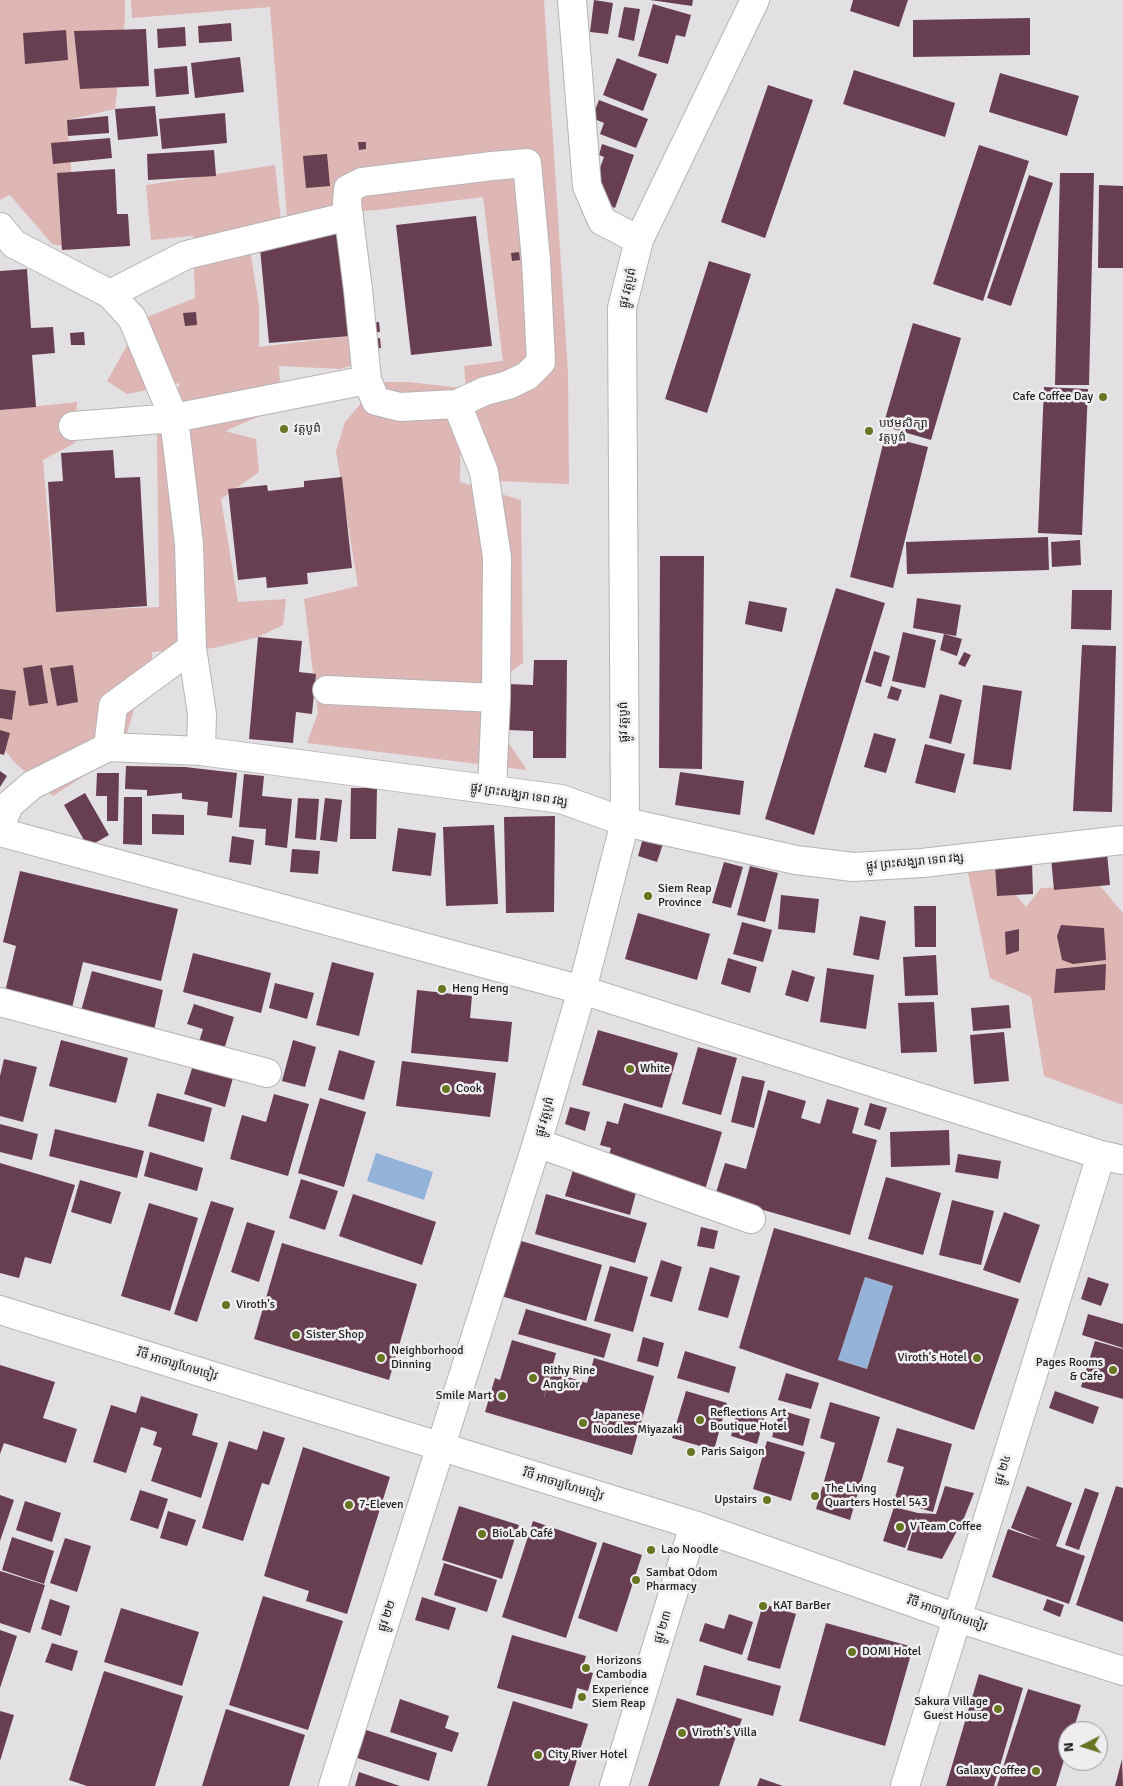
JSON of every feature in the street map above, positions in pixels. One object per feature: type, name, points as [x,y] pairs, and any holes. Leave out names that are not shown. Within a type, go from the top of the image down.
[{"type":"street","points":[[572,0],[587,186],[602,221],[639,240]]},
{"type":"street","name":"ផ្លូវ វត្តបូព៌","points":[[440,1447],[538,1143],[582,990],[625,822],[622,308],[639,240],[755,0]]},
{"type":"street","points":[[527,163],[536,260],[541,362],[526,376],[485,391],[457,404],[400,407],[376,401],[367,380],[349,216],[347,203],[348,189],[362,182],[527,163]]},
{"type":"street","points":[[110,294],[186,255],[349,216]]},
{"type":"street","points":[[5,239],[110,294],[132,318],[174,418],[189,544],[192,648],[202,714],[201,752]]},
{"type":"street","points":[[73,426],[174,418],[367,380]]},
{"type":"street","points":[[457,404],[484,472],[497,557],[496,698],[492,790]]},
{"type":"street","points":[[108,747],[113,706],[192,648]]},
{"type":"street","points":[[327,690],[496,698]]},
{"type":"street","name":"ផ្លូវ ព្រះសង្ឃរា ទេព វង្ស","points":[[0,828],[9,805],[32,785],[108,747],[201,752],[561,799],[625,822],[796,860],[853,867],[922,863],[1123,840]]},
{"type":"street","points":[[0,832],[582,990],[1112,1158]]},
{"type":"street","points":[[0,1002],[267,1073]]},
{"type":"street","points":[[538,1143],[751,1219]]},
{"type":"street","name":"ផ្លូវ ២៤","points":[[905,1786],[957,1618],[1112,1158]]},
{"type":"street","name":"វិថី អាចារ្យហែមចៀវ","points":[[0,1310],[694,1525],[957,1618],[1123,1671]]},
{"type":"street","name":"ផ្លូវ ២២","points":[[333,1786],[440,1447]]},
{"type":"street","name":"ផ្លូវ ២៣","points":[[614,1786],[694,1525]]},
{"type":"shaded area","points":[[0,0],[125,0],[125,18],[115,109],[67,120],[78,249],[52,244],[10,195],[0,200]]},
{"type":"shaded area","points":[[131,0],[544,0],[568,373],[569,484],[474,480],[464,366],[503,361],[483,197],[377,210],[287,217],[270,7],[132,18]]},
{"type":"shaded area","points":[[275,165],[281,221],[247,231],[259,306],[259,347],[350,336],[360,363],[340,369],[279,366],[281,407],[225,431],[256,439],[259,472],[221,499],[238,602],[286,599],[283,625],[258,637],[214,648],[152,652],[152,686],[137,700],[126,736],[105,762],[53,796],[14,762],[0,744],[0,410],[77,402],[75,443],[43,460],[56,611],[159,607],[157,435],[180,383],[127,394],[107,381],[142,319],[195,298],[193,236],[151,240],[146,185]]},
{"type":"shaded area","points":[[379,382],[408,382],[461,388],[460,482],[521,500],[523,663],[503,677],[501,732],[527,770],[307,743],[318,713],[304,599],[358,586],[336,451],[345,422]]},
{"type":"shaded area","points":[[985,858],[1026,907],[1041,888],[1100,886],[1123,913],[1123,1105],[1044,1076],[1031,997],[990,978],[967,868]]},
{"type":"water","points":[[376,1153],[433,1172],[424,1200],[367,1181]]},
{"type":"water","points":[[865,1277],[893,1286],[867,1369],[838,1360]]},
{"type":"building","points":[[594,0],[613,3],[608,34],[590,32]]},
{"type":"building","points":[[650,0],[693,0],[692,6]]},
{"type":"building","points":[[853,0],[908,0],[899,27],[850,11]]},
{"type":"building","points":[[653,4],[691,15],[685,37],[676,35],[668,64],[638,56]]},
{"type":"building","points":[[624,7],[640,9],[634,41],[618,37]]},
{"type":"building","points":[[1030,18],[1030,55],[913,57],[913,20]]},
{"type":"building","points":[[231,23],[232,41],[199,43],[198,26]]},
{"type":"building","points":[[185,27],[186,46],[158,48],[157,29]]},
{"type":"building","points":[[146,29],[149,86],[80,89],[74,31]]},
{"type":"building","points":[[66,30],[68,60],[25,64],[23,33]]},
{"type":"building","points":[[240,57],[244,92],[195,98],[191,63]]},
{"type":"building","points":[[617,58],[657,74],[643,111],[603,95]]},
{"type":"building","points":[[187,66],[189,94],[156,97],[154,69]]},
{"type":"building","points":[[854,70],[955,103],[945,137],[843,104]]},
{"type":"building","points":[[1000,73],[1079,96],[1067,136],[989,112]]},
{"type":"building","points":[[768,85],[813,100],[765,238],[721,222]]},
{"type":"building","points":[[599,100],[648,119],[636,148],[600,134],[604,123],[592,118]]},
{"type":"building","points":[[155,106],[158,136],[118,140],[115,109]]},
{"type":"building","points":[[225,113],[227,143],[162,149],[159,119]]},
{"type":"building","points":[[108,116],[109,133],[68,136],[67,120]]},
{"type":"building","points":[[110,138],[112,158],[53,164],[51,143]]},
{"type":"building","points":[[358,142],[366,142],[366,149],[359,150]]},
{"type":"building","points":[[602,144],[634,155],[615,208],[600,202],[592,189],[604,157],[599,155]]},
{"type":"building","points":[[979,145],[1029,161],[983,301],[933,284]]},
{"type":"building","points":[[214,150],[216,176],[148,180],[147,154]]},
{"type":"building","points":[[327,154],[330,186],[306,188],[303,156]]},
{"type":"building","points":[[115,169],[117,214],[128,214],[130,246],[62,250],[57,173]]},
{"type":"building","points":[[1060,173],[1094,173],[1089,385],[1055,385]]},
{"type":"building","points":[[1029,175],[1053,183],[1011,306],[987,298]]},
{"type":"building","points":[[1099,185],[1123,186],[1123,268],[1098,268]]},
{"type":"building","points":[[476,216],[492,346],[411,355],[396,225]]},
{"type":"building","points":[[339,231],[350,336],[269,343],[259,238]]},
{"type":"building","points":[[519,252],[520,260],[512,261],[511,253]]},
{"type":"building","points":[[709,261],[751,274],[707,413],[665,399]]},
{"type":"building","points":[[27,269],[31,328],[53,327],[55,353],[32,355],[36,407],[0,410],[0,271]]},
{"type":"building","points":[[196,312],[197,325],[185,326],[183,313]]},
{"type":"building","points":[[379,322],[380,332],[370,333],[369,323]]},
{"type":"building","points":[[913,323],[961,338],[931,440],[883,426]]},
{"type":"building","points":[[84,332],[85,345],[71,345],[70,333]]},
{"type":"building","points":[[380,338],[381,348],[372,349],[370,339]]},
{"type":"building","points":[[1044,387],[1088,389],[1082,535],[1038,533]]},
{"type":"building","points":[[885,436],[928,447],[893,588],[850,577]]},
{"type":"building","points":[[113,450],[115,478],[140,477],[147,606],[56,612],[48,482],[63,481],[61,453]]},
{"type":"building","points":[[342,477],[352,568],[307,573],[308,584],[267,588],[266,577],[238,580],[228,489],[267,485],[268,491],[304,487],[304,481]]},
{"type":"building","points":[[1048,537],[1049,570],[907,574],[906,542]]},
{"type":"building","points":[[1080,540],[1081,565],[1052,567],[1051,542]]},
{"type":"building","points":[[660,556],[704,556],[702,769],[659,768]]},
{"type":"building","points":[[836,588],[885,603],[814,835],[765,819]]},
{"type":"building","points":[[1072,590],[1112,590],[1111,630],[1071,629]]},
{"type":"building","points":[[917,598],[961,605],[956,636],[913,628]]},
{"type":"building","points":[[749,601],[787,608],[782,632],[745,624]]},
{"type":"building","points":[[903,632],[936,640],[925,688],[892,681]]},
{"type":"building","points":[[944,634],[962,639],[957,656],[940,650]]},
{"type":"building","points":[[258,637],[302,641],[299,672],[316,674],[312,714],[296,712],[293,743],[249,739]]},
{"type":"building","points":[[1082,645],[1116,646],[1112,812],[1073,811]]},
{"type":"building","points":[[874,651],[890,656],[881,687],[865,682]]},
{"type":"building","points":[[964,652],[971,655],[965,667],[958,664]]},
{"type":"building","points":[[534,660],[567,660],[566,758],[533,758],[533,731],[507,730],[508,684],[533,685]]},
{"type":"building","points":[[42,665],[48,703],[29,706],[23,668]]},
{"type":"building","points":[[73,665],[78,702],[57,706],[50,668]]},
{"type":"building","points":[[983,685],[1022,691],[1011,770],[973,764]]},
{"type":"building","points":[[891,686],[902,690],[898,701],[887,698]]},
{"type":"building","points":[[0,689],[16,691],[12,720],[0,718]]},
{"type":"building","points":[[940,694],[962,700],[951,744],[929,738]]},
{"type":"building","points":[[0,730],[10,733],[4,755],[0,754]]},
{"type":"building","points":[[874,733],[896,739],[886,773],[864,767]]},
{"type":"building","points":[[925,744],[965,754],[955,793],[915,783]]},
{"type":"building","points":[[126,766],[185,767],[237,773],[232,818],[207,815],[208,802],[182,799],[182,793],[147,796],[147,790],[125,789]]},
{"type":"building","points":[[0,771],[7,776],[0,787]]},
{"type":"building","points":[[680,772],[744,781],[740,815],[675,805]]},
{"type":"building","points":[[97,773],[119,773],[118,821],[107,821],[107,796],[96,796]]},
{"type":"building","points":[[244,774],[264,776],[262,796],[292,799],[287,848],[265,845],[266,829],[239,827]]},
{"type":"building","points":[[351,788],[377,788],[376,839],[350,839]]},
{"type":"building","points":[[85,793],[109,835],[88,847],[64,805]]},
{"type":"building","points":[[124,797],[142,797],[142,845],[123,844]]},
{"type":"building","points":[[298,798],[319,799],[316,840],[295,838]]},
{"type":"building","points":[[325,798],[342,800],[337,842],[320,840]]},
{"type":"building","points":[[152,814],[184,815],[184,835],[152,834]]},
{"type":"building","points":[[555,816],[554,912],[506,913],[504,817]]},
{"type":"building","points":[[494,825],[498,904],[446,906],[443,827]]},
{"type":"building","points":[[398,828],[436,833],[431,876],[392,871]]},
{"type":"building","points":[[232,836],[254,840],[251,865],[229,862]]},
{"type":"building","points":[[643,838],[663,844],[657,862],[638,856]]},
{"type":"building","points":[[292,849],[320,851],[318,874],[290,872]]},
{"type":"building","points":[[1107,853],[1110,885],[1054,890],[1051,858]]},
{"type":"building","points":[[724,862],[743,867],[731,908],[712,903]]},
{"type":"building","points":[[1032,862],[1033,894],[997,896],[995,865]]},
{"type":"building","points":[[750,866],[778,873],[765,922],[737,915]]},
{"type":"building","points":[[20,871],[178,909],[161,981],[83,962],[72,1008],[5,992],[16,946],[3,942]]},
{"type":"building","points":[[781,895],[819,899],[815,933],[778,929]]},
{"type":"building","points":[[914,906],[936,906],[936,947],[915,947]]},
{"type":"building","points":[[638,913],[710,934],[697,980],[625,959]]},
{"type":"building","points":[[860,916],[886,921],[879,960],[853,955]]},
{"type":"building","points":[[742,922],[772,930],[763,962],[733,954]]},
{"type":"building","points":[[1061,925],[1104,928],[1106,960],[1073,964],[1062,960],[1057,936]]},
{"type":"building","points":[[1019,929],[1019,951],[1006,955],[1005,932]]},
{"type":"building","points":[[193,953],[271,973],[261,1013],[183,992]]},
{"type":"building","points":[[936,955],[938,995],[905,996],[903,957]]},
{"type":"building","points":[[728,958],[757,967],[750,993],[721,984]]},
{"type":"building","points":[[332,962],[374,973],[359,1036],[316,1025]]},
{"type":"building","points":[[1106,964],[1105,990],[1054,993],[1056,969]]},
{"type":"building","points":[[827,968],[874,975],[866,1029],[820,1022]]},
{"type":"building","points":[[792,970],[815,977],[808,1002],[785,995]]},
{"type":"building","points":[[92,971],[163,990],[154,1030],[81,1011]]},
{"type":"building","points":[[275,983],[314,993],[307,1019],[269,1008]]},
{"type":"building","points":[[417,990],[472,996],[470,1018],[512,1022],[508,1062],[411,1053]]},
{"type":"building","points":[[934,1002],[937,1052],[901,1053],[898,1003]]},
{"type":"building","points":[[194,1004],[234,1017],[223,1053],[198,1045],[203,1029],[187,1024]]},
{"type":"building","points":[[1009,1005],[1011,1028],[973,1031],[971,1008]]},
{"type":"building","name":"White","points":[[598,1030],[678,1053],[662,1108],[582,1085]]},
{"type":"building","points":[[1004,1032],[1009,1081],[974,1084],[970,1035]]},
{"type":"building","points":[[61,1040],[128,1058],[116,1103],[49,1086]]},
{"type":"building","points":[[293,1040],[316,1047],[305,1087],[282,1081]]},
{"type":"building","points":[[698,1047],[737,1058],[721,1115],[682,1104]]},
{"type":"building","points":[[339,1050],[375,1061],[364,1100],[328,1090]]},
{"type":"building","points":[[4,1059],[37,1067],[23,1122],[0,1116],[0,1076]]},
{"type":"building","name":"Cook","points":[[402,1061],[496,1073],[490,1117],[396,1106]]},
{"type":"building","points":[[194,1062],[234,1074],[225,1107],[184,1094]]},
{"type":"building","points":[[742,1076],[765,1081],[754,1128],[731,1122]]},
{"type":"building","points":[[768,1090],[806,1101],[801,1118],[820,1124],[827,1099],[859,1108],[852,1133],[877,1140],[850,1235],[715,1196],[725,1163],[746,1169]]},
{"type":"building","points":[[157,1093],[212,1108],[204,1142],[148,1126]]},
{"type":"building","points":[[274,1094],[309,1104],[288,1176],[230,1159],[242,1115],[266,1122]]},
{"type":"building","points":[[320,1098],[366,1112],[344,1187],[298,1173]]},
{"type":"building","points":[[624,1103],[722,1132],[705,1190],[607,1162],[611,1148],[600,1145],[607,1121],[618,1124]]},
{"type":"building","points":[[870,1103],[887,1108],[880,1130],[864,1125]]},
{"type":"building","points":[[570,1107],[590,1112],[585,1131],[565,1124]]},
{"type":"building","points":[[0,1124],[38,1134],[32,1160],[0,1152]]},
{"type":"building","points":[[55,1129],[144,1151],[137,1178],[49,1156]]},
{"type":"building","points":[[949,1130],[950,1165],[891,1167],[890,1132]]},
{"type":"building","points":[[150,1152],[203,1168],[197,1191],[144,1176]]},
{"type":"building","points":[[958,1154],[1001,1161],[998,1179],[955,1172]]},
{"type":"building","points":[[0,1163],[75,1185],[51,1264],[25,1257],[19,1278],[0,1273]]},
{"type":"building","points":[[573,1170],[637,1189],[630,1215],[565,1196]]},
{"type":"building","points":[[886,1177],[941,1193],[923,1255],[868,1239]]},
{"type":"building","points":[[301,1179],[338,1191],[325,1230],[289,1218]]},
{"type":"building","points":[[80,1180],[121,1192],[111,1224],[71,1212]]},
{"type":"building","points":[[353,1194],[436,1222],[422,1265],[339,1236]]},
{"type":"building","points":[[546,1194],[647,1223],[635,1263],[535,1234]]},
{"type":"building","points":[[952,1200],[994,1211],[981,1265],[939,1255]]},
{"type":"building","points":[[211,1201],[234,1208],[197,1322],[174,1314]]},
{"type":"building","points":[[149,1203],[198,1218],[170,1311],[121,1296]]},
{"type":"building","points":[[1004,1212],[1040,1225],[1020,1283],[983,1270]]},
{"type":"building","points":[[247,1222],[275,1231],[259,1282],[231,1272]]},
{"type":"building","points":[[701,1227],[718,1231],[714,1249],[697,1246]]},
{"type":"building","points":[[774,1228],[1019,1299],[974,1430],[739,1348]],"holes":[[[865,1277],[893,1286],[867,1369],[838,1360]]]},
{"type":"building","points":[[518,1240],[602,1265],[586,1321],[501,1296]]},
{"type":"building","points":[[282,1243],[417,1284],[389,1380],[254,1339]]},
{"type":"building","points":[[661,1260],[682,1267],[672,1302],[650,1296]]},
{"type":"building","points":[[610,1266],[648,1277],[633,1332],[594,1321]]},
{"type":"building","points":[[710,1267],[740,1276],[728,1318],[698,1310]]},
{"type":"building","points":[[1088,1277],[1109,1284],[1101,1306],[1081,1299]]},
{"type":"building","points":[[526,1309],[611,1334],[604,1358],[518,1334]]},
{"type":"building","points":[[1088,1314],[1123,1324],[1123,1348],[1082,1335]]},
{"type":"building","points":[[643,1337],[664,1343],[658,1367],[637,1361]]},
{"type":"building","points":[[512,1340],[556,1353],[543,1401],[552,1372],[587,1383],[594,1358],[654,1376],[632,1455],[485,1412],[495,1378],[500,1380]]},
{"type":"building","points":[[1095,1341],[1123,1349],[1123,1399],[1081,1387]]},
{"type":"building","points":[[685,1351],[736,1367],[729,1393],[677,1378]]},
{"type":"building","points":[[0,1365],[55,1382],[43,1418],[77,1429],[66,1463],[4,1443],[0,1454]]},
{"type":"building","points":[[786,1373],[819,1383],[811,1409],[778,1400]]},
{"type":"building","name":"Reflections Art Boutique Hotel","points":[[686,1391],[727,1403],[714,1450],[672,1438]]},
{"type":"building","points":[[1055,1391],[1099,1407],[1093,1424],[1049,1408]]},
{"type":"building","points":[[141,1396],[198,1414],[192,1435],[218,1443],[201,1498],[151,1481],[162,1448],[153,1445],[157,1432],[141,1427],[126,1473],[93,1462],[111,1405],[136,1413]]},
{"type":"building","points":[[830,1402],[880,1417],[850,1520],[816,1509],[835,1443],[820,1438]]},
{"type":"building","points":[[738,1408],[765,1416],[757,1444],[731,1436]]},
{"type":"building","points":[[780,1410],[810,1419],[803,1446],[772,1437]]},
{"type":"building","points":[[897,1428],[952,1444],[933,1512],[894,1501],[904,1467],[887,1462]]},
{"type":"building","points":[[263,1431],[285,1438],[269,1485],[262,1483],[243,1541],[202,1528],[229,1441],[257,1450]]},
{"type":"building","points":[[767,1441],[805,1452],[791,1501],[753,1489]]},
{"type":"building","points":[[303,1447],[390,1477],[347,1614],[306,1601],[309,1591],[264,1576]]},
{"type":"building","points":[[945,1486],[974,1493],[964,1518],[942,1559],[907,1550],[917,1516],[905,1548],[883,1541],[894,1507],[918,1513],[936,1514]]},
{"type":"building","points":[[1027,1486],[1072,1503],[1056,1546],[1085,1556],[1069,1604],[992,1577],[1008,1529],[1043,1541],[1011,1528]]},
{"type":"building","points":[[1116,1486],[1123,1488],[1123,1622],[1076,1605]]},
{"type":"building","points":[[1085,1488],[1099,1493],[1079,1550],[1065,1545]]},
{"type":"building","points":[[140,1490],[168,1499],[158,1529],[130,1520]]},
{"type":"building","points":[[0,1495],[14,1500],[0,1541]]},
{"type":"building","points":[[25,1501],[61,1513],[52,1542],[16,1530]]},
{"type":"building","points":[[459,1506],[519,1525],[502,1579],[442,1560]]},
{"type":"building","points":[[168,1511],[196,1520],[187,1546],[160,1538]]},
{"type":"building","points":[[533,1521],[597,1543],[566,1638],[502,1617]]},
{"type":"building","points":[[12,1537],[54,1551],[44,1584],[2,1570]]},
{"type":"building","points":[[65,1538],[91,1546],[77,1592],[50,1583]]},
{"type":"building","points":[[603,1542],[642,1555],[617,1632],[578,1618]]},
{"type":"building","points":[[444,1563],[497,1580],[487,1612],[434,1595]]},
{"type":"building","points":[[0,1571],[45,1585],[30,1633],[0,1623]]},
{"type":"building","points":[[263,1596],[343,1621],[308,1730],[229,1705]]},
{"type":"building","points":[[422,1597],[456,1608],[449,1630],[415,1620]]},
{"type":"building","points":[[50,1599],[70,1606],[61,1636],[41,1629]]},
{"type":"building","points":[[1047,1599],[1064,1605],[1060,1617],[1043,1610]]},
{"type":"building","points":[[763,1604],[796,1614],[780,1669],[747,1660]]},
{"type":"building","points":[[121,1608],[199,1632],[182,1686],[104,1662]]},
{"type":"building","points":[[729,1614],[753,1622],[742,1655],[699,1641],[705,1623],[724,1629]]},
{"type":"building","points":[[826,1623],[913,1647],[885,1746],[799,1721]]},
{"type":"building","points":[[0,1630],[17,1636],[0,1688]]},
{"type":"building","points":[[512,1635],[586,1656],[582,1670],[593,1673],[588,1691],[577,1688],[572,1709],[497,1688]]},
{"type":"building","points":[[52,1643],[78,1651],[72,1671],[45,1662]]},
{"type":"building","points":[[704,1665],[781,1686],[773,1716],[696,1695]]},
{"type":"building","points":[[104,1671],[183,1696],[155,1786],[87,1786],[69,1780]]},
{"type":"building","points":[[979,1674],[1023,1688],[994,1786],[946,1786]]},
{"type":"building","points":[[1028,1689],[1081,1705],[1076,1721],[1058,1721],[1058,1771],[1061,1771],[1056,1786],[997,1786]]},
{"type":"building","points":[[677,1698],[742,1719],[719,1786],[648,1786]]},
{"type":"building","points":[[400,1699],[449,1716],[445,1728],[459,1733],[452,1752],[390,1732]]},
{"type":"building","name":"City River Hotel","points":[[513,1701],[588,1724],[569,1786],[487,1786]]},
{"type":"building","points":[[226,1709],[305,1735],[289,1786],[202,1786]]},
{"type":"building","points":[[0,1711],[14,1715],[0,1761]]},
{"type":"building","points":[[363,1729],[437,1753],[429,1781],[354,1757]]},
{"type":"building","points":[[1122,1759],[1123,1786],[1115,1786]]},
{"type":"building","points":[[359,1772],[400,1786],[355,1786]]},
{"type":"building","points":[[760,1778],[783,1786],[757,1786]]},
{"type":"place","name":"Cafe Coffee Day","points":[[1103,397]]},
{"type":"place","name":"វត្តបូព៌","points":[[284,429]]},
{"type":"place","name":"បឋមសិក្សា វត្តបូព៌","points":[[869,431]]},
{"type":"place","name":"Siem Reap Province","points":[[648,896]]},
{"type":"place","name":"Heng Heng","points":[[442,989]]},
{"type":"place","name":"White","points":[[630,1069]]},
{"type":"place","name":"Cook","points":[[446,1089]]},
{"type":"place","name":"Viroth's","points":[[226,1305]]},
{"type":"place","name":"Sister Shop","points":[[296,1335]]},
{"type":"place","name":"Neighborhood Dinning","points":[[381,1358]]},
{"type":"place","name":"Viroth's Hotel","points":[[977,1358]]},
{"type":"place","name":"Pages Rooms & Cafe","points":[[1113,1370]]},
{"type":"place","name":"Rithy Rine Angkor","points":[[533,1378]]},
{"type":"place","name":"Smile Mart","points":[[502,1396]]},
{"type":"place","name":"Reflections Art Boutique Hotel","points":[[700,1420]]},
{"type":"place","name":"Japanese Noodles Miyazaki","points":[[583,1423]]},
{"type":"place","name":"Paris Saigon","points":[[691,1452]]},
{"type":"place","name":"The Living Quarters Hostel 543","points":[[815,1496]]},
{"type":"place","name":"Upstairs","points":[[767,1500]]},
{"type":"place","name":"7-Eleven","points":[[349,1505]]},
{"type":"place","name":"V Team Coffee","points":[[900,1527]]},
{"type":"place","name":"BioLab Café","points":[[482,1534]]},
{"type":"place","name":"Lao Noodle","points":[[651,1550]]},
{"type":"place","name":"Sambat Odom Pharmacy","points":[[636,1580]]},
{"type":"place","name":"KAT BarBer","points":[[763,1606]]},
{"type":"place","name":"DOMI Hotel","points":[[852,1652]]},
{"type":"place","name":"Horizons Cambodia","points":[[586,1668]]},
{"type":"place","name":"Experience Siem Reap","points":[[582,1697]]},
{"type":"place","name":"Sakura Village Guest House","points":[[998,1709]]},
{"type":"place","name":"Viroth's Villa","points":[[682,1733]]},
{"type":"place","name":"City River Hotel","points":[[538,1755]]},
{"type":"place","name":"Galaxy Coffee","points":[[1036,1771]]}]
